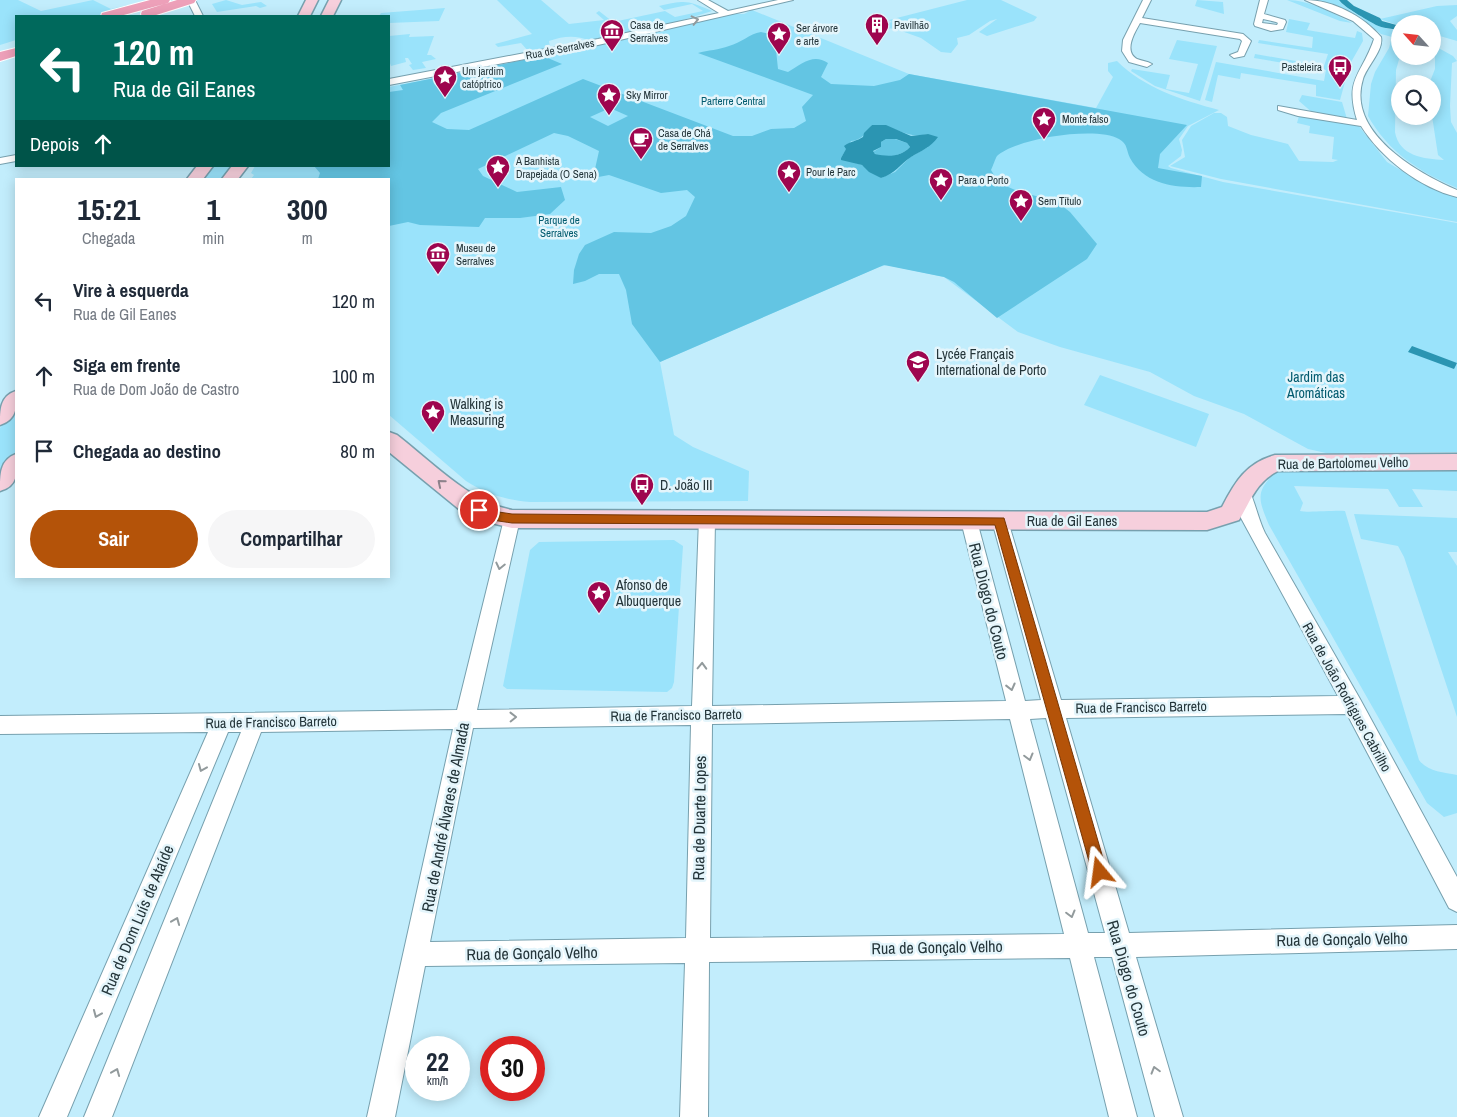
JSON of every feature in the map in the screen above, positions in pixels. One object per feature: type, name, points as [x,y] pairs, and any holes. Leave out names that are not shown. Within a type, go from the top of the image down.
[{"type":"main road","points":[[111,15],[164,0]]},
{"type":"main road","points":[[141,15],[191,0]]},
{"type":"main road","points":[[5,54],[15,44]]},
{"type":"street","points":[[191,0],[198,15]]},
{"type":"street","points":[[328,15],[335,0]]},
{"type":"street","points":[[702,0],[725,13]]},
{"type":"street","name":"Rua de Serralves","points":[[390,82],[598,42],[789,0]]},
{"type":"street","points":[[1147,64],[1132,60],[1126,51],[1127,40],[1148,0]]},
{"type":"street","points":[[1260,16],[1264,0]]},
{"type":"street","points":[[1309,0],[1342,12],[1370,29],[1378,39],[1376,47],[1360,74],[1358,83],[1357,104],[1364,124],[1390,156],[1425,179],[1457,194]]},
{"type":"street","points":[[304,15],[309,1]]},
{"type":"street","points":[[1139,20],[1243,38],[1247,41],[1244,51],[1234,56]]},
{"type":"street","points":[[1281,108],[1298,113],[1364,124]]},
{"type":"street","points":[[0,161],[15,158]]},
{"type":"street","points":[[195,178],[204,167]]},
{"type":"street","points":[[231,178],[239,167]]},
{"type":"street","points":[[0,418],[15,399]]},
{"type":"street","name":"Rua de Gil Eanes","points":[[390,441],[468,504],[491,515],[512,518],[1207,521],[1231,514],[1242,492]]},
{"type":"street","name":"Rua de Bartolomeu Velho","points":[[1242,492],[1247,481],[1252,476],[1275,463],[1457,462]]},
{"type":"street","points":[[0,483],[15,463]]},
{"type":"street","name":"Rua de João Rodrigues Cabrilho","points":[[1242,492],[1249,518],[1258,536],[1457,900]]},
{"type":"street","name":"Rua de André Álvares de Almada","points":[[381,1117],[417,954],[465,718],[512,518]]},
{"type":"street","name":"Rua de Duarte Lopes","points":[[694,1117],[698,951],[700,714],[707,519]]},
{"type":"street","name":"Rua Diogo do Couto","points":[[969,521],[1123,1117]]},
{"type":"street","name":"Rua Diogo do Couto","points":[[1000,521],[1169,1117]]},
{"type":"street","name":"Rua de Francisco Barreto","points":[[0,725],[1352,705]]},
{"type":"street","points":[[98,1117],[255,722]]},
{"type":"street","name":"Rua de Dom Luís de Ataíde","points":[[53,1117],[222,723]]},
{"type":"street","name":"Rua de Gonçalo Velho","points":[[417,954],[1079,944],[1120,945],[1457,936]]},
{"type":"green space","points":[[0,0],[18,0],[41,11],[93,0],[111,9],[128,5],[133,7],[105,15],[15,15],[15,40],[0,45]]},
{"type":"green space","points":[[226,0],[242,5],[261,2],[267,6],[217,12],[212,4]]},
{"type":"green space","points":[[497,0],[541,0],[569,24],[604,20],[596,13],[599,11],[613,22],[665,11],[675,17],[703,11],[692,4],[664,10],[659,6],[681,2],[691,3],[712,11],[680,21],[590,41],[575,37],[560,38],[549,41],[550,49],[529,52],[521,43],[498,47],[495,44],[532,34]]},
{"type":"green space","points":[[967,0],[1001,0],[1037,17],[1034,21],[987,36],[979,32],[997,19],[990,21],[969,35],[957,38],[958,44],[951,53],[941,52],[921,38],[896,29],[875,27],[892,22],[889,20]]},
{"type":"green space","points":[[1197,0],[1223,2],[1224,14],[1195,6]]},
{"type":"green space","points":[[1287,0],[1304,2],[1329,11],[1352,23],[1340,21]]},
{"type":"green space","points":[[1318,0],[1339,0],[1351,10],[1376,25],[1391,29],[1391,37],[1381,34],[1358,16]]},
{"type":"green space","points":[[1457,5],[1457,16],[1450,21],[1457,30],[1457,41],[1441,36],[1441,15],[1398,15],[1437,6]]},
{"type":"green space","points":[[445,8],[439,21],[390,23],[390,15],[380,15],[381,13]]},
{"type":"green space","name":"Parque de Serralves","points":[[752,10],[909,74],[1096,108],[1113,77],[1108,71],[1108,63],[1117,61],[1151,86],[1191,102],[1219,110],[1188,126],[1179,139],[1182,150],[1181,156],[1168,166],[1171,168],[1223,182],[1457,223],[1457,452],[1326,453],[1308,449],[1244,414],[1194,396],[1150,372],[1060,347],[1018,332],[944,277],[887,265],[660,362],[674,435],[693,447],[749,471],[748,501],[530,502],[497,496],[466,481],[390,416],[390,178],[252,178],[254,175],[251,173],[254,167],[390,167],[390,87],[561,52],[578,52],[591,46],[734,14],[744,14]]},
{"type":"green space","points":[[1391,16],[1391,23],[1380,19]]},
{"type":"green space","points":[[1289,19],[1310,23],[1307,30],[1355,38],[1357,31],[1362,33],[1363,41],[1350,64],[1340,100],[1316,96],[1316,85],[1241,73],[1240,79],[1218,75],[1212,102],[1205,100],[1216,62],[1324,81],[1326,70],[1254,58],[1255,54],[1324,66],[1328,54],[1258,43],[1259,40],[1312,48],[1313,37],[1286,32]]},
{"type":"green space","points":[[410,34],[409,37],[434,36],[427,55],[431,55],[436,59],[422,62],[426,68],[413,70],[409,65],[412,64],[408,58],[405,58],[406,62],[391,66],[390,36]]},
{"type":"green space","points":[[1177,40],[1217,46],[1200,101],[1155,86],[1131,71],[1132,69],[1170,75],[1166,89],[1189,93],[1198,64],[1169,59]]},
{"type":"green space","points":[[1391,41],[1391,65],[1397,65],[1396,75],[1391,75],[1391,125],[1395,125],[1397,140],[1407,151],[1428,159],[1444,160],[1438,155],[1433,125],[1441,125],[1441,75],[1433,75],[1435,65],[1441,65],[1441,49],[1453,56],[1457,61],[1452,63],[1450,106],[1451,122],[1457,133],[1457,188],[1406,160],[1385,140],[1368,116],[1371,84],[1375,72],[1389,48]]},
{"type":"green space","points":[[1302,95],[1342,102],[1347,119],[1314,114],[1299,101]]},
{"type":"green space","points":[[1214,113],[1221,113],[1227,117],[1228,126],[1251,135],[1288,144],[1299,161],[1333,162],[1338,160],[1332,159],[1334,137],[1309,133],[1310,126],[1297,123],[1299,116],[1358,125],[1387,162],[1424,184],[1457,198],[1457,222],[1221,179],[1170,166],[1185,157],[1182,140],[1191,126]]},
{"type":"green space","points":[[210,167],[234,167],[226,178],[202,178]]},
{"type":"green space","points":[[1100,375],[1209,414],[1196,447],[1084,405]]},
{"type":"green space","points":[[15,409],[15,452],[0,472],[0,428]]},
{"type":"green space","points":[[1457,466],[1457,491],[1412,489],[1423,507],[1399,507],[1388,489],[1294,486],[1303,503],[1300,511],[1345,511],[1419,760],[1431,769],[1457,775],[1457,813],[1444,817],[1427,803],[1269,525],[1261,502],[1261,496],[1265,484],[1277,471]]},
{"type":"green space","points":[[1354,514],[1457,518],[1457,552],[1448,552],[1457,566],[1457,717],[1404,557],[1398,546],[1361,539]]},
{"type":"green space","points":[[674,540],[683,546],[674,682],[672,688],[667,692],[507,689],[503,686],[530,550],[539,542]]},
{"type":"shaded area","points":[[1339,0],[1347,0],[1354,6],[1380,18],[1382,21],[1391,24],[1391,29],[1376,25]]},
{"type":"shaded area","points":[[761,32],[770,34],[776,50],[778,69],[788,72],[812,59],[823,60],[828,63],[821,77],[831,84],[874,86],[900,80],[909,74],[1187,125],[1160,154],[1158,168],[1202,176],[1201,187],[1181,187],[1161,183],[1143,174],[1130,158],[1124,143],[1108,135],[1076,134],[1038,139],[1021,144],[996,157],[991,170],[999,183],[1020,192],[1056,201],[1070,212],[1097,244],[1087,259],[997,318],[954,282],[944,277],[884,265],[660,362],[632,324],[626,290],[619,274],[599,274],[585,281],[573,284],[574,270],[579,254],[585,245],[614,232],[651,233],[671,226],[686,216],[695,197],[687,190],[661,193],[609,175],[593,178],[599,151],[568,136],[554,133],[478,169],[483,176],[517,192],[561,187],[565,200],[550,214],[520,218],[485,218],[479,227],[420,225],[408,222],[390,226],[390,178],[318,178],[320,173],[315,167],[390,167],[390,92],[403,90],[400,85],[543,56],[562,64],[441,113],[432,122],[447,129],[469,130],[583,79],[733,136],[752,136],[771,129],[794,128],[806,121],[802,107],[813,95],[698,53],[733,45]],"holes":[[[610,108],[628,116],[608,126],[590,117]],[[872,125],[880,125],[906,134],[928,134],[928,147],[909,158],[895,172],[881,178],[862,165],[841,158],[851,141],[861,138]]]},
{"type":"shaded area","points":[[872,125],[886,125],[911,136],[928,134],[938,137],[929,146],[890,174],[881,178],[869,172],[862,165],[841,160],[846,149],[844,146],[863,137],[864,133]],"holes":[[[886,139],[896,139],[907,143],[910,147],[903,153],[885,156],[875,154],[873,151],[881,147],[881,142]]]},
{"type":"shaded area","points":[[886,139],[895,139],[907,143],[910,147],[902,153],[887,157],[873,152],[881,147],[881,142]]},
{"type":"shaded area","points":[[1412,346],[1457,363],[1454,369],[1408,352]]},
{"type":"place","name":"Pavilhão","points":[[877,46]]},
{"type":"place","name":"Casa de Serralves","points":[[612,52]]},
{"type":"place","name":"Ser árvore e arte","points":[[779,55]]},
{"type":"place","name":"Pasteleira","points":[[1340,88]]},
{"type":"place","name":"Um jardim catóptrico","points":[[445,98]]},
{"type":"place","name":"Sky Mirror","points":[[609,116]]},
{"type":"place","name":"Monte falso","points":[[1044,140]]},
{"type":"place","name":"Casa de Chá de Serralves","points":[[641,160]]},
{"type":"place","name":"A Banhista Drapejada (O Sena)","points":[[498,188]]},
{"type":"place","name":"Pour le Parc","points":[[789,193]]},
{"type":"place","name":"Para o Porto","points":[[941,201]]},
{"type":"place","name":"Sem Título","points":[[1021,222]]},
{"type":"place","name":"Museu de Serralves","points":[[438,275]]},
{"type":"place","name":"Lycée Français International de Porto","points":[[918,383]]},
{"type":"place","name":"Walking is Measuring","points":[[433,433]]},
{"type":"place","name":"D. João III","points":[[642,506]]},
{"type":"place","name":"Afonso de Albuquerque","points":[[599,614]]},
{"type":"route","points":[[479,510],[491,515],[512,518],[1000,521],[1100,872]]},
{"type":"park label","name":"Parterre Central","points":[[733,101]]},
{"type":"park label","name":"Jardim das Aromáticas","points":[[1316,386]]}]
